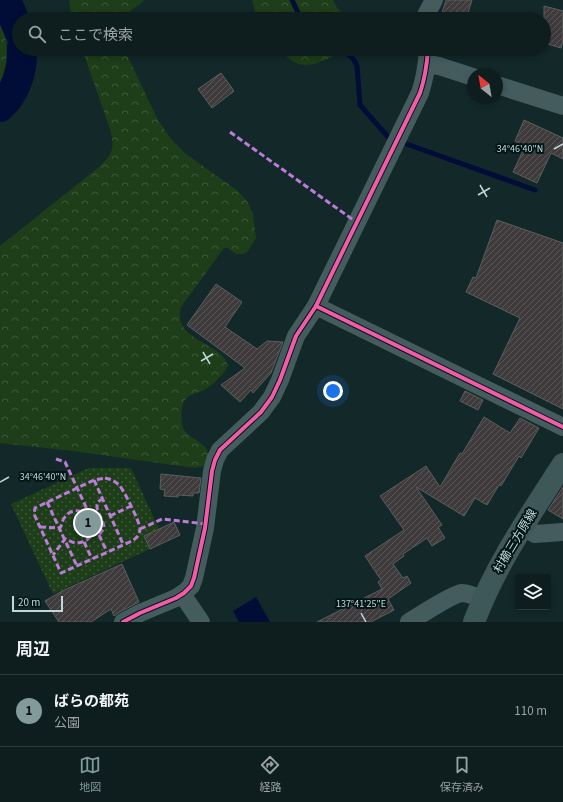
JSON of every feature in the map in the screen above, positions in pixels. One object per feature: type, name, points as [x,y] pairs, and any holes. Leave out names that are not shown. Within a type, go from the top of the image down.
[{"type":"main road","name":"村櫛三方原線","points":[[474,622],[503,559],[522,525],[563,464]]},
{"type":"street","points":[[428,12],[434,0]]},
{"type":"street","points":[[428,56],[439,66],[467,75]]},
{"type":"street","points":[[123,622],[182,594],[191,586],[205,528],[214,460],[220,450],[261,412],[272,397],[296,336],[316,306],[420,93],[425,78],[428,56]]},
{"type":"street","points":[[503,87],[563,106]]},
{"type":"street","points":[[316,306],[563,427]]},
{"type":"street","points":[[522,525],[535,534],[563,532]]},
{"type":"street","points":[[409,622],[452,596],[462,593],[483,600]]},
{"type":"street","points":[[182,594],[201,622]]},
{"type":"green space","points":[[69,0],[144,0],[128,12],[71,12]]},
{"type":"green space","points":[[252,0],[333,0],[337,8],[341,12],[256,12]]},
{"type":"green space","points":[[0,14],[6,40],[6,57],[0,82]]},
{"type":"green space","points":[[84,56],[127,56],[158,120],[171,139],[186,154],[238,191],[247,201],[253,214],[256,238],[248,251],[244,254],[236,254],[228,248],[224,248],[181,307],[180,318],[183,327],[190,334],[217,351],[224,358],[228,366],[214,382],[204,390],[189,396],[183,405],[181,418],[184,430],[205,447],[208,452],[208,458],[204,466],[195,468],[73,451],[0,443],[0,246],[99,167],[112,150],[110,129]]},
{"type":"green space","points":[[286,56],[333,56],[321,62],[304,65],[296,63]]},
{"type":"green space","points":[[89,468],[131,468],[165,542],[53,594],[11,504]]},
{"type":"water","points":[[256,597],[270,622],[239,622],[233,611]]},
{"type":"building","points":[[446,0],[472,0],[468,12],[442,12]]},
{"type":"building","points":[[544,6],[563,11],[563,41],[561,48],[551,45],[551,12],[544,12]]},
{"type":"building","points":[[221,73],[234,91],[212,108],[198,89]]},
{"type":"building","points":[[524,120],[563,138],[563,159],[551,153],[537,183],[513,172],[525,146],[515,141]]},
{"type":"building","points":[[497,220],[563,243],[563,409],[493,374],[520,318],[466,292],[473,277],[476,278]]},
{"type":"building","points":[[216,284],[242,302],[225,327],[257,349],[267,341],[283,342],[271,373],[253,393],[251,390],[240,402],[221,385],[245,368],[187,325]]},
{"type":"building","points":[[465,391],[483,400],[478,410],[460,401]]},
{"type":"building","points":[[484,417],[510,433],[520,418],[539,428],[521,458],[519,456],[501,486],[499,485],[487,505],[475,498],[464,516],[416,487],[442,525],[438,527],[445,538],[432,546],[427,538],[403,554],[404,556],[393,564],[403,578],[407,576],[411,583],[388,599],[394,610],[371,622],[317,622],[382,589],[378,582],[381,580],[365,556],[404,530],[380,496],[426,466],[440,487]]},
{"type":"building","points":[[161,474],[201,478],[199,493],[193,493],[193,496],[164,496],[165,490],[160,489]]},
{"type":"building","points":[[563,487],[563,519],[548,510]]},
{"type":"building","points":[[174,522],[180,535],[150,549],[144,536]]},
{"type":"building","points":[[122,564],[139,602],[114,616],[111,609],[91,622],[59,622],[45,601],[62,591]]},
{"type":"waterway","points":[[6,0],[12,14]]},
{"type":"waterway","points":[[292,0],[298,12]]},
{"type":"waterway","points":[[0,107],[6,101],[14,88],[20,72],[22,56]]},
{"type":"waterway","points":[[350,56],[357,66],[360,105],[389,138]]},
{"type":"waterway","points":[[404,143],[535,190]]},
{"type":"marked path","points":[[230,132],[357,222]]},
{"type":"marked path","points":[[56,459],[65,462],[107,552]]},
{"type":"marked path","points":[[105,478],[112,480],[121,488],[139,524],[139,534],[132,541],[61,573],[34,514],[35,508],[94,480],[105,478]]},
{"type":"marked path","points":[[94,480],[123,544]]},
{"type":"marked path","points":[[99,534],[104,529],[104,525],[97,509],[98,502],[102,499]]},
{"type":"marked path","points":[[47,502],[77,566]]},
{"type":"marked path","points":[[110,516],[131,506]]},
{"type":"marked path","points":[[40,527],[60,528],[65,517],[70,512],[76,511],[82,512],[92,521],[92,533],[88,539],[77,543],[65,539],[53,555]]},
{"type":"marked path","points":[[140,529],[162,519],[206,524]]},
{"type":"marked path","points":[[84,542],[92,559]]},
{"type":"cycle path","points":[[123,622],[176,598],[191,586],[205,528],[212,471],[215,460],[220,450],[261,412],[272,397],[280,380],[296,336],[316,306],[420,93],[426,71],[427,56]]},
{"type":"cycle path","points":[[316,306],[563,427]]},
{"type":"place","name":"ばらの都苑","points":[[88,523]]}]
